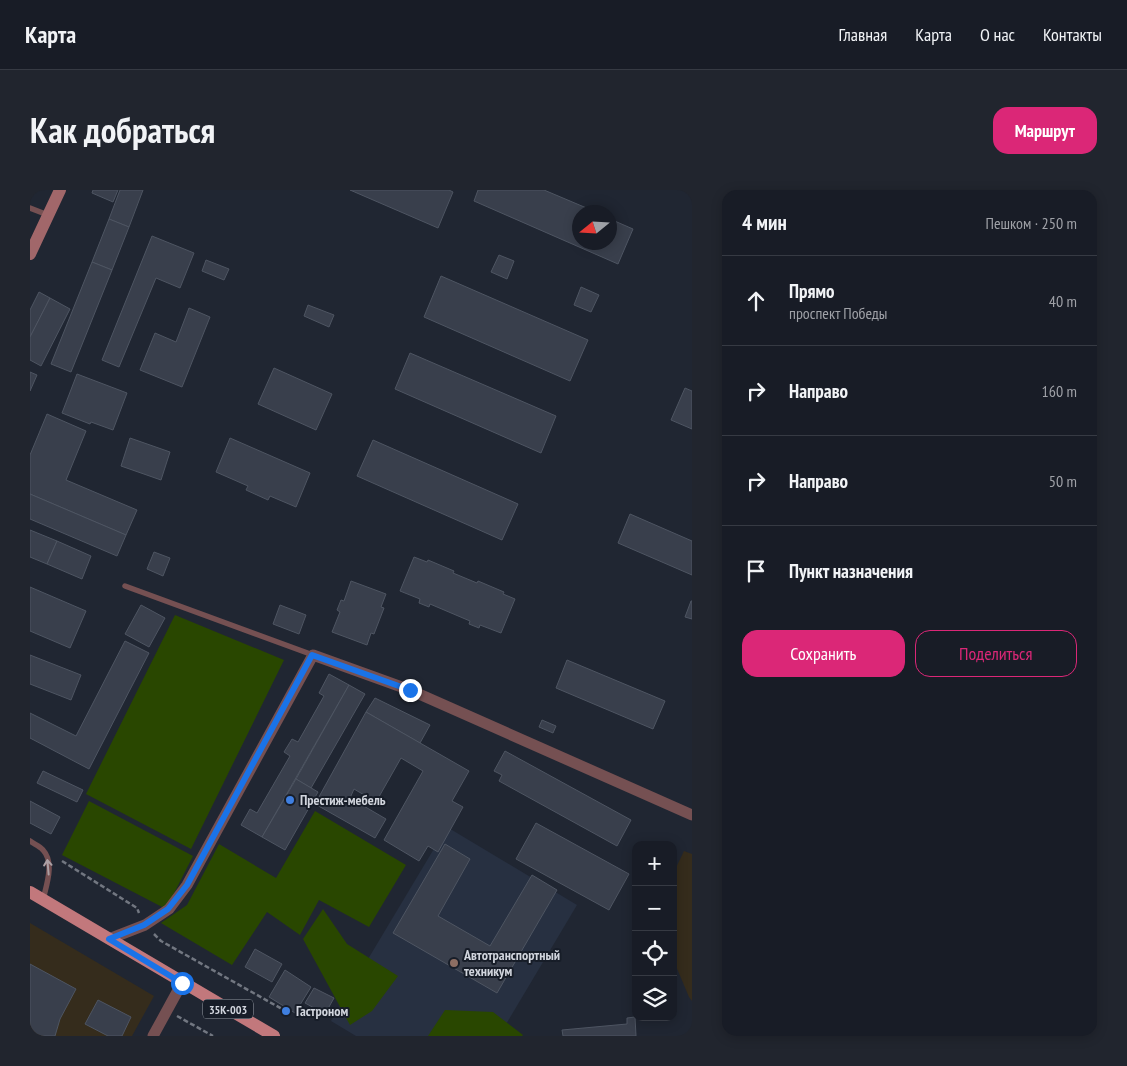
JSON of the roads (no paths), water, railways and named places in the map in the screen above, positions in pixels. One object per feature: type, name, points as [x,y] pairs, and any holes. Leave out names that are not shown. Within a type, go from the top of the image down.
[{"type":"main road","points":[[30,254],[60,190]]},
{"type":"main road","name":"35К-003","points":[[30,892],[274,1036]]},
{"type":"street","points":[[109,939],[144,925],[168,909],[187,885],[312,655],[410,690],[692,815]]},
{"type":"street","points":[[153,1036],[182,983]]},
{"type":"lane","points":[[30,208],[48,215]]},
{"type":"lane","points":[[125,586],[312,655]]},
{"type":"lane","points":[[30,841],[44,850],[49,864],[49,874],[43,900]]},
{"type":"place","name":"Престиж-мебель","points":[[290,800]]},
{"type":"place","name":"Автотранспортный техникум","points":[[454,963]]},
{"type":"place","name":"Гастроном","points":[[286,1011]]}]
